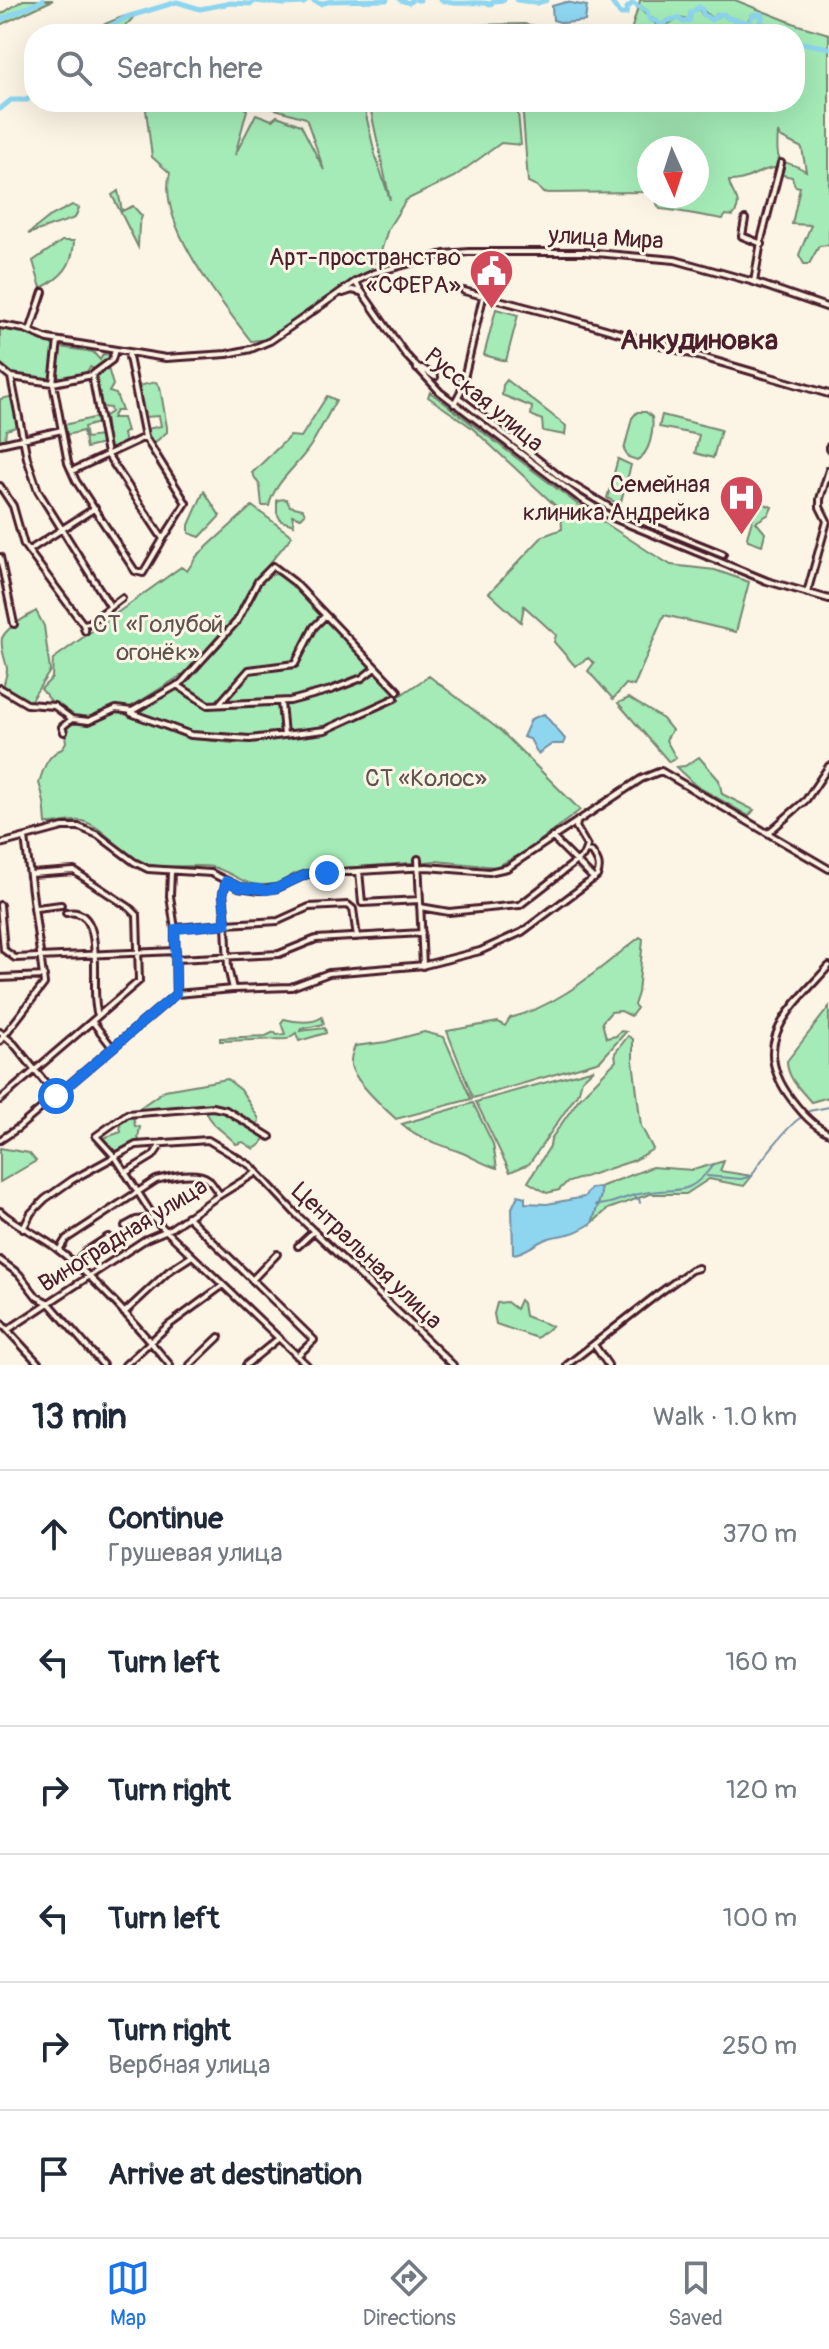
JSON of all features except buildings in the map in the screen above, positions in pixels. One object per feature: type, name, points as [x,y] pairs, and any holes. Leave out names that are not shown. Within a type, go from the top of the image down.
[{"type":"street","points":[[754,282],[781,163]]},
{"type":"street","points":[[745,219],[742,236],[762,244]]},
{"type":"street","name":"улица Мира","points":[[0,325],[58,341],[183,359],[251,349],[278,337],[355,282],[379,271],[454,253],[563,251],[675,260],[754,282],[829,308]]},
{"type":"street","name":"Русская улица","points":[[355,282],[417,369],[454,404],[554,481],[611,517],[767,581],[827,599]]},
{"type":"street","points":[[333,297],[352,290],[366,296]]},
{"type":"street","points":[[464,291],[829,394]]},
{"type":"street","points":[[30,331],[43,292]]},
{"type":"street","points":[[454,404],[483,297]]},
{"type":"street","points":[[58,341],[53,383],[72,471],[135,571],[140,574],[186,503],[145,437],[128,352]]},
{"type":"street","points":[[0,368],[11,377],[53,383],[92,375],[112,360],[115,350]]},
{"type":"street","points":[[417,369],[422,368],[435,377]]},
{"type":"street","points":[[92,375],[107,454],[163,539]]},
{"type":"street","points":[[11,377],[23,439],[38,491],[110,606]]},
{"type":"street","points":[[458,397],[564,480],[614,510],[723,554]]},
{"type":"street","points":[[0,444],[62,430]]},
{"type":"street","points":[[72,471],[145,437]]},
{"type":"street","points":[[807,593],[828,519],[820,507],[820,499],[829,470]]},
{"type":"street","points":[[0,486],[11,501],[24,545],[83,624],[85,631]]},
{"type":"street","points":[[28,551],[95,508]]},
{"type":"street","points":[[0,557],[14,624]]},
{"type":"street","points":[[129,712],[177,685],[237,621],[255,586],[272,567],[294,582],[398,691]]},
{"type":"street","points":[[83,624],[89,623],[122,598]]},
{"type":"street","points":[[217,706],[249,670],[295,664],[314,627],[325,616]]},
{"type":"street","points":[[177,685],[208,705],[281,702],[320,694],[362,678],[375,668]]},
{"type":"street","points":[[0,688],[24,704],[54,706],[72,719],[89,721],[116,709],[196,736],[244,739],[325,730],[395,698]]},
{"type":"street","points":[[281,702],[284,736]]},
{"type":"street","points":[[64,732],[62,727],[72,719]]},
{"type":"street","points":[[768,833],[813,792],[829,766]]},
{"type":"street","points":[[0,844],[63,827],[79,827],[98,835],[140,866],[171,872],[211,873],[239,887],[267,890],[307,874],[419,868],[501,871],[641,779],[661,771],[829,869]]},
{"type":"street","points":[[420,907],[449,912],[520,905],[585,851],[587,846],[576,827],[578,820]]},
{"type":"street","points":[[778,826],[775,834],[779,841]]},
{"type":"street","points":[[552,837],[594,879]]},
{"type":"street","points":[[0,1041],[2,1033],[44,984],[25,838]]},
{"type":"street","points":[[0,1140],[6,1139],[176,994],[291,987],[329,973],[423,966],[480,951],[510,939],[594,879],[600,869],[592,852],[585,851]]},
{"type":"street","points":[[418,859],[423,966]]},
{"type":"street","points":[[0,1100],[139,981],[137,915],[130,908],[74,871],[31,874]]},
{"type":"street","points":[[359,871],[362,903],[420,900]]},
{"type":"street","points":[[171,872],[176,994]]},
{"type":"street","points":[[226,881],[223,894],[230,986],[233,989]]},
{"type":"street","points":[[0,905],[4,950],[0,957]]},
{"type":"street","points":[[34,908],[61,905]]},
{"type":"street","points":[[175,929],[278,921],[309,907],[350,906],[357,937]]},
{"type":"street","points":[[66,913],[83,915],[90,922],[98,1015]]},
{"type":"street","points":[[176,959],[279,954],[316,939],[422,933]]},
{"type":"street","points":[[4,950],[15,958],[139,950],[176,951]]},
{"type":"street","points":[[829,966],[780,1028],[771,1055],[774,1070],[784,1090],[811,1122],[829,1133]]},
{"type":"street","points":[[0,978],[44,976]]},
{"type":"street","points":[[92,1021],[112,1047]]},
{"type":"street","points":[[2,1033],[56,1096]]},
{"type":"street","points":[[270,1137],[226,1110],[213,1107],[127,1114],[96,1136],[116,1158],[154,1218],[307,1365]]},
{"type":"street","name":"Центральная улица","points":[[23,1229],[31,1213],[45,1199],[72,1180],[136,1145],[208,1140],[248,1163],[453,1365]]},
{"type":"street","points":[[125,1173],[153,1156],[162,1143]]},
{"type":"street","name":"Виноградная улица","points":[[9,1329],[146,1239],[166,1231],[257,1172]]},
{"type":"street","points":[[59,1250],[66,1239],[138,1191],[166,1177],[195,1175],[207,1179],[220,1195]]},
{"type":"street","points":[[1,1213],[59,1250],[124,1313],[170,1365]]},
{"type":"street","points":[[187,1216],[314,1340],[297,1356]]},
{"type":"street","points":[[125,1226],[136,1220],[154,1218]]},
{"type":"street","points":[[298,1246],[314,1231]]},
{"type":"street","points":[[74,1264],[85,1252],[108,1237]]},
{"type":"street","points":[[252,1280],[277,1254]]},
{"type":"street","points":[[124,1313],[169,1271],[192,1256]]},
{"type":"street","points":[[0,1260],[19,1274],[37,1297],[49,1303],[103,1365]]},
{"type":"street","points":[[567,1365],[691,1270],[698,1268]]},
{"type":"street","points":[[125,1365],[169,1325],[223,1285]]},
{"type":"street","points":[[0,1322],[40,1365]]},
{"type":"street","points":[[190,1365],[219,1337]]},
{"type":"street","points":[[246,1365],[279,1338]]},
{"type":"street","points":[[595,1343],[596,1350],[608,1365]]},
{"type":"street","points":[[589,1349],[596,1350]]},
{"type":"green space","points":[[23,0],[53,0],[0,25],[0,15]]},
{"type":"green space","points":[[640,0],[735,0],[795,24],[763,24],[762,13],[752,14],[747,22],[724,13],[711,18],[699,6],[690,12],[688,20],[676,17],[659,24],[639,5]]},
{"type":"green space","points":[[638,7],[656,24],[633,24]]},
{"type":"green space","points":[[699,8],[702,15],[711,20],[723,14],[727,19],[750,24],[668,24],[678,19],[683,23],[689,22],[692,13]]},
{"type":"green space","points":[[136,13],[127,24],[106,24]]},
{"type":"green space","points":[[761,15],[758,23],[750,24],[753,16]]},
{"type":"green space","points":[[805,27],[829,34],[829,47],[805,43]]},
{"type":"green space","points":[[805,44],[829,48],[829,245],[819,246],[809,264],[804,264],[799,255],[811,225],[792,224],[800,187],[795,186],[792,177],[774,168],[729,181],[738,206],[733,216],[726,215],[723,219],[660,209],[709,208],[709,136],[637,136],[637,192],[543,193],[528,182],[523,112],[805,112]],"holes":[[[778,132],[780,137],[802,148],[806,171],[779,158]]]},
{"type":"green space","points":[[146,112],[246,112],[235,155],[256,114],[272,120],[277,116],[301,125],[324,170],[306,118],[285,112],[365,112],[390,200],[371,112],[518,112],[521,145],[501,143],[454,177],[406,200],[388,229],[378,261],[371,265],[372,271],[356,278],[270,339],[251,341],[194,262],[173,215],[168,193],[170,173],[152,157]]},
{"type":"green space","points":[[118,191],[122,211],[133,206],[142,216],[138,247],[112,195]]},
{"type":"green space","points":[[72,205],[79,208],[75,218],[28,234],[49,217]]},
{"type":"green space","points":[[62,241],[74,241],[69,264],[61,275],[41,288],[33,261]]},
{"type":"green space","points":[[496,309],[518,315],[506,361],[484,355]]},
{"type":"green space","points":[[0,327],[29,332],[55,347],[51,382],[9,373],[0,365]]},
{"type":"green space","points":[[60,347],[93,352],[100,360],[103,354],[114,355],[112,361],[96,370],[90,367],[84,376],[59,381],[56,378]]},
{"type":"green space","points":[[108,368],[113,385],[109,392],[116,394],[122,411],[116,411],[112,418],[123,418],[127,431],[123,434],[125,444],[109,450],[105,416],[111,412],[110,408],[102,407],[96,375]]},
{"type":"green space","points":[[507,380],[566,426],[565,435],[543,431],[542,420],[531,415],[532,407],[502,395]]},
{"type":"green space","points":[[156,382],[160,387],[167,432],[153,444],[147,429],[161,426],[159,416],[144,417],[138,386]]},
{"type":"green space","points":[[430,392],[585,510],[671,565],[715,570],[749,582],[736,632],[664,615],[634,686],[626,684],[613,699],[588,671],[594,663],[588,658],[575,666],[554,642],[556,635],[524,606],[521,622],[489,593],[543,536],[562,529],[561,511],[471,427],[428,397]]},
{"type":"green space","points":[[15,396],[19,426],[6,430],[5,441],[0,442],[0,399]]},
{"type":"green space","points":[[327,396],[336,400],[306,453],[276,489],[269,506],[262,506],[260,486],[252,473],[290,436],[301,437]]},
{"type":"green space","points":[[637,412],[646,412],[652,417],[652,435],[645,453],[637,460],[628,457],[624,450],[632,418]]},
{"type":"green space","points":[[662,415],[721,430],[713,458],[695,453],[699,435],[659,427]]},
{"type":"green space","points":[[97,417],[98,423],[84,427],[86,438],[101,436],[103,444],[86,448],[83,431],[66,435],[64,425]]},
{"type":"green space","points":[[618,459],[631,465],[620,505],[607,498]]},
{"type":"green space","points":[[204,491],[220,516],[200,537],[189,533],[189,525]]},
{"type":"green space","points":[[286,499],[290,506],[303,509],[305,514],[301,518],[292,515],[294,525],[281,521],[277,513],[277,500]]},
{"type":"green space","points":[[758,501],[772,507],[769,514],[756,522],[765,533],[762,545],[747,537]]},
{"type":"green space","name":"СТ «Голубой огонёк»","points":[[252,506],[292,536],[256,580],[243,607],[221,637],[185,673],[126,710],[117,707],[95,718],[81,720],[74,719],[55,706],[41,689],[52,678],[53,659],[181,567],[187,571],[197,556]]},
{"type":"green space","points":[[276,574],[294,582],[398,691],[348,717],[295,733],[268,737],[212,736],[184,731],[138,713],[206,661],[240,620],[257,585]]},
{"type":"green space","points":[[36,611],[44,626],[50,671],[29,703],[3,688],[7,669],[2,638],[8,630]]},
{"type":"green space","name":"СТ «Колос»","points":[[429,676],[501,731],[580,810],[527,851],[496,867],[436,861],[304,871],[266,886],[249,883],[212,867],[143,863],[98,829],[82,821],[46,824],[39,783],[47,763],[66,742],[64,728],[72,721],[88,723],[119,711],[186,738],[233,743],[277,740],[327,732],[389,703]]},
{"type":"green space","points":[[629,698],[663,719],[672,730],[666,740],[676,758],[669,762],[618,703]]},
{"type":"green space","points":[[699,757],[719,780],[722,794],[754,810],[749,816],[695,785],[676,767],[685,766]]},
{"type":"green space","points":[[640,937],[643,939],[634,1005],[637,1008],[631,1016],[621,1011],[611,1012],[602,1022],[606,1038],[626,1032],[600,1061],[473,1098],[447,1031],[498,1022],[505,1026],[510,1018],[563,995]]},
{"type":"green space","points":[[829,1007],[829,1097],[811,1102],[792,1078],[787,1061]]},
{"type":"green space","points":[[322,1017],[324,1024],[300,1031],[325,1028],[326,1033],[299,1041],[296,1033],[287,1039],[220,1041],[220,1038],[266,1036],[274,1032],[277,1035],[285,1034],[281,1023],[284,1019],[309,1022]]},
{"type":"green space","points":[[424,1032],[444,1037],[471,1099],[396,1119],[357,1078],[351,1065],[353,1052],[355,1046]]},
{"type":"green space","points":[[628,1036],[633,1039],[641,1126],[653,1149],[635,1160],[566,1183],[559,1190],[547,1193],[528,1182],[550,1146],[551,1139],[578,1100],[616,1061],[615,1053]]},
{"type":"green space","points":[[594,1069],[582,1080],[579,1091],[529,1164],[510,1172],[476,1102]]},
{"type":"green space","points":[[227,1079],[241,1090],[259,1119],[258,1125],[217,1105],[134,1112],[165,1090]]},
{"type":"green space","points":[[473,1103],[493,1144],[497,1168],[427,1140],[402,1124]]},
{"type":"green space","points":[[205,1110],[229,1115],[253,1126],[264,1138],[261,1144],[254,1149],[243,1142],[236,1144],[214,1124]]},
{"type":"green space","points":[[133,1116],[135,1126],[140,1127],[138,1138],[141,1143],[118,1154],[103,1138],[121,1132],[120,1124]]},
{"type":"green space","points":[[0,1148],[29,1153],[36,1161],[0,1182]]},
{"type":"green space","points":[[724,1161],[720,1171],[752,1176],[744,1186],[709,1179],[686,1194],[650,1194],[608,1209],[592,1223],[601,1195],[600,1187],[652,1167],[693,1170]]},
{"type":"green space","points":[[520,1300],[525,1316],[552,1326],[537,1338],[496,1324],[494,1314],[497,1303],[507,1302],[516,1309]]},
{"type":"water","points":[[566,2],[587,6],[585,21],[563,23],[553,20],[552,6]]},
{"type":"water","points":[[544,714],[565,739],[563,744],[552,744],[538,754],[530,739],[523,737],[531,719]]},
{"type":"water","points":[[600,1187],[601,1195],[592,1223],[513,1254],[512,1208],[518,1195],[525,1197],[525,1203],[547,1204],[584,1197],[591,1188]]},
{"type":"waterway","points":[[0,20],[43,0]]},
{"type":"waterway","points":[[114,24],[177,2],[200,9],[231,3],[251,4],[255,1],[283,4],[304,3],[307,0]]},
{"type":"waterway","points":[[312,0],[320,4],[387,0]]},
{"type":"waterway","points":[[400,0],[409,3],[412,0]]},
{"type":"waterway","points":[[441,0],[491,4],[504,0]]},
{"type":"waterway","points":[[517,0],[537,3],[547,0]]},
{"type":"waterway","points":[[610,0],[620,14],[626,14],[633,3],[658,24]]},
{"type":"waterway","points":[[664,24],[678,18],[689,21],[691,13],[699,7],[711,20],[723,14],[749,23],[753,15],[762,14],[760,24]]},
{"type":"waterway","points":[[805,44],[829,48]]},
{"type":"waterway","points":[[0,109],[11,100],[24,100]]},
{"type":"waterway","points":[[809,1111],[829,1107]]},
{"type":"waterway","points":[[707,1176],[741,1179],[752,1176],[774,1145],[800,1118]]},
{"type":"waterway","points":[[596,1205],[639,1194],[687,1188],[713,1165]]},
{"type":"waterway","points":[[634,1196],[640,1203]]},
{"type":"place","name":"Арт-пространство «СФЕРА»","points":[[492,310]]},
{"type":"place","name":"Семейная клиника Андрейка","points":[[741,537]]},
{"type":"district","name":"Анкудиновка","points":[[699,340]]},
{"type":"route","points":[[56,1096],[176,994],[175,929],[226,924],[223,894],[226,881],[247,889],[267,890],[307,874],[327,873]]}]
